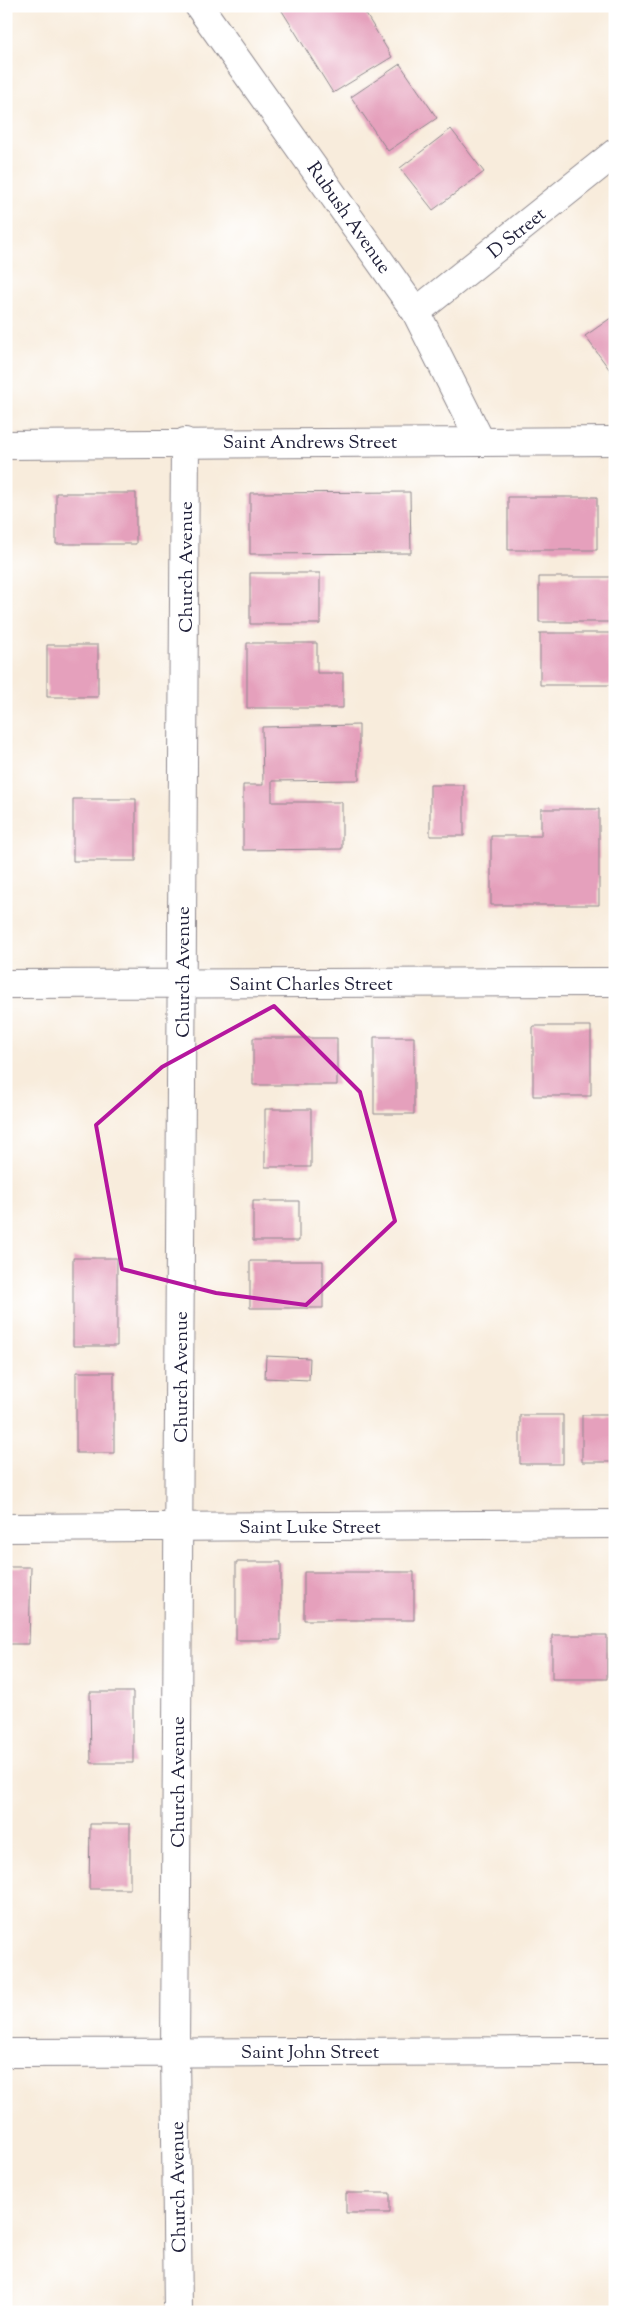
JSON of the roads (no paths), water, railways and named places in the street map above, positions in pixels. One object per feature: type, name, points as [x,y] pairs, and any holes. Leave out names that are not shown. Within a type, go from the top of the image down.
[{"type":"street","name":"Rubush Avenue","points":[[199,6],[416,312],[480,440]]},
{"type":"street","name":"D Street","points":[[416,312],[615,153]]},
{"type":"street","name":"Saint Andrews Street","points":[[6,444],[480,440],[615,441]]},
{"type":"street","name":"Church Avenue","points":[[178,2312],[175,2051],[186,442]]},
{"type":"street","name":"Saint Charles Street","points":[[6,984],[615,982]]},
{"type":"street","name":"Saint Luke Street","points":[[6,1528],[615,1524]]},
{"type":"street","name":"Saint John Street","points":[[6,2053],[615,2051]]}]
